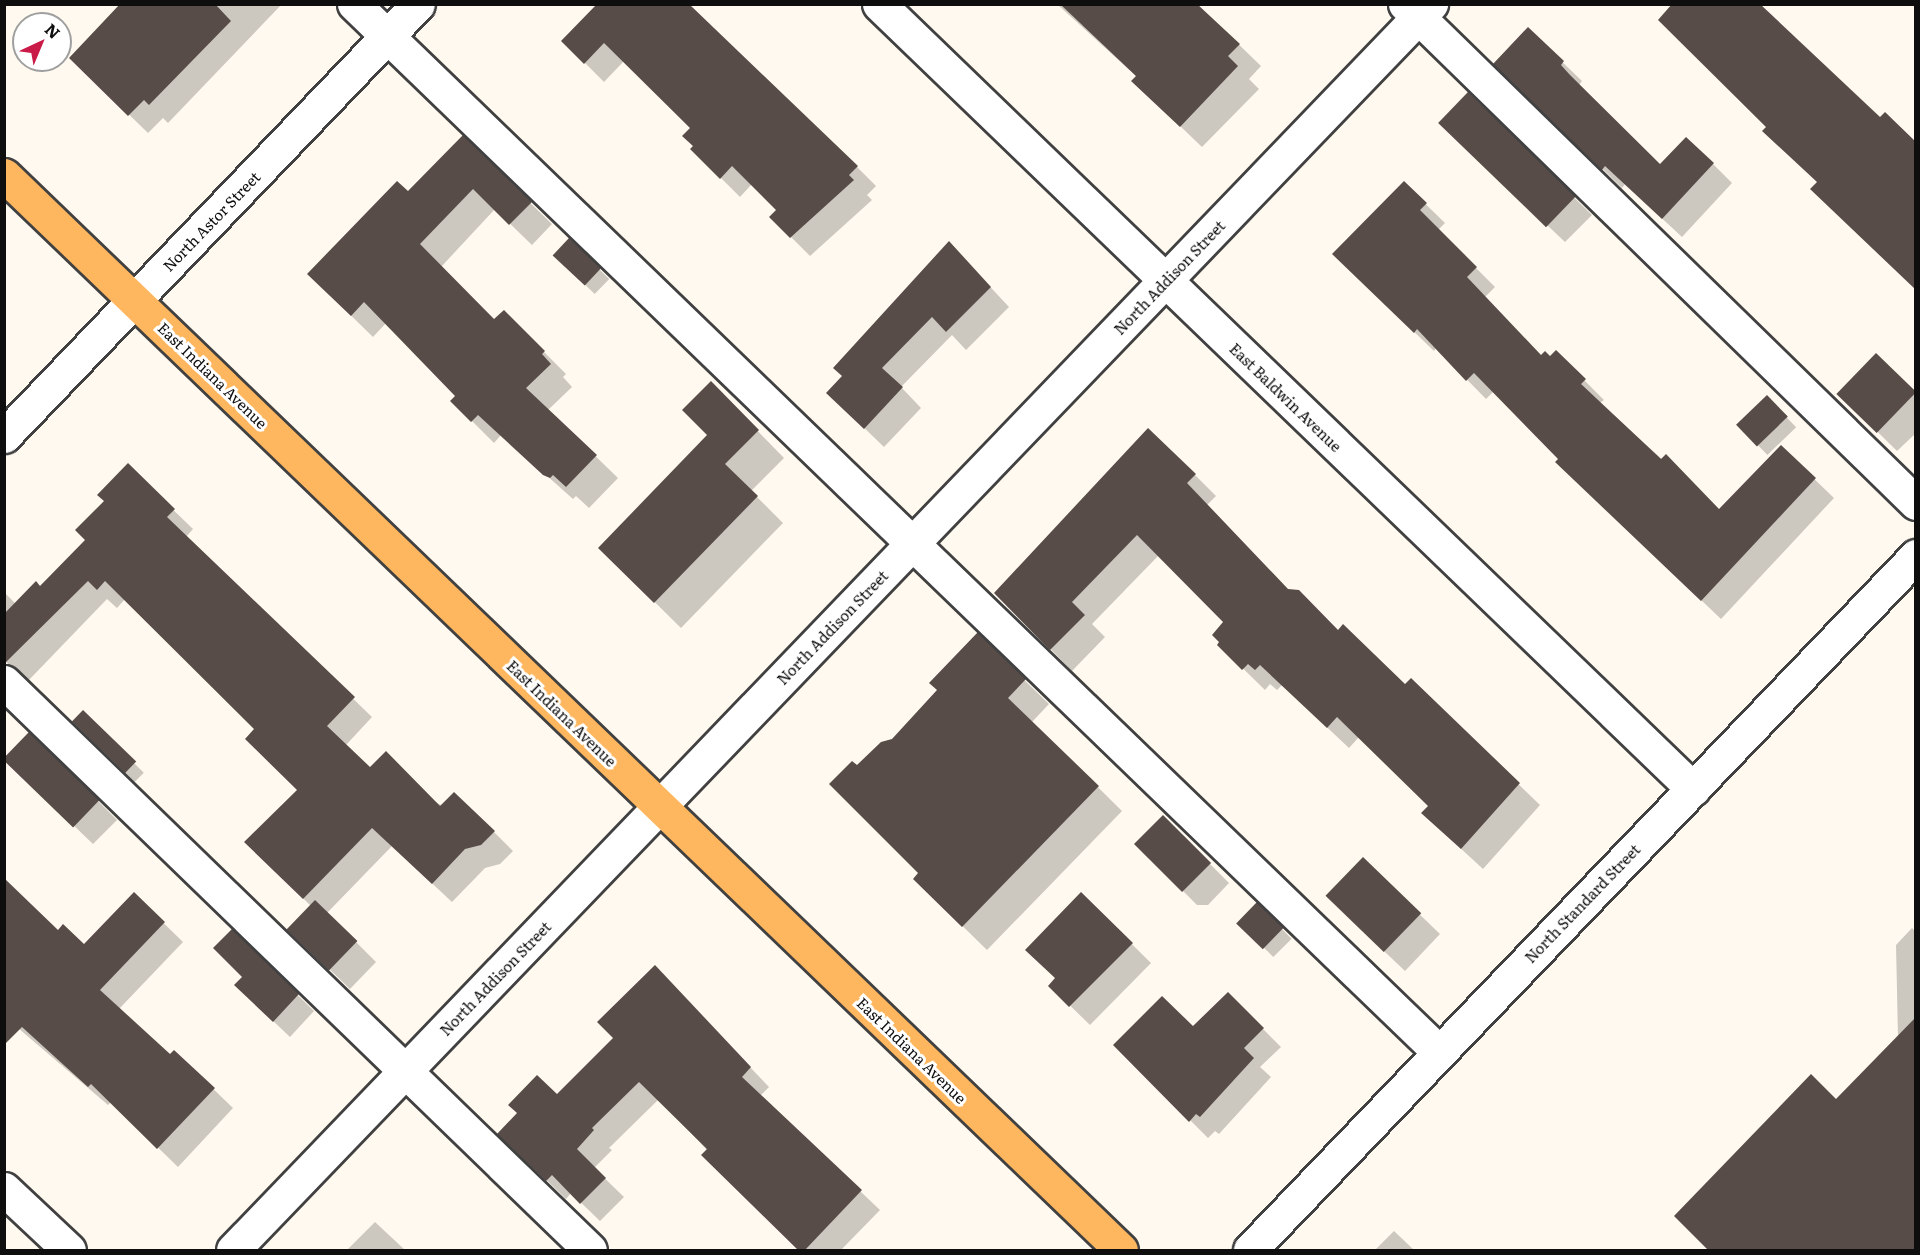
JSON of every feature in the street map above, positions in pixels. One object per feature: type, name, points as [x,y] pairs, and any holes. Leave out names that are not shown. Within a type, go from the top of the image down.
[{"type":"main road","name":"East Indiana Avenue","points":[[4,175],[1121,1251]]},
{"type":"street","points":[[354,4],[1439,1052]]},
{"type":"street","name":"North Astor Street","points":[[4,436],[418,4]]},
{"type":"street","name":"East Baldwin Avenue","points":[[879,4],[1693,789]]},
{"type":"street","points":[[1418,9],[1916,503]]},
{"type":"street","name":"North Addison Street","points":[[233,1251],[1166,281],[1418,9]]},
{"type":"street","name":"North Standard Street","points":[[1250,1251],[1916,556]]},
{"type":"street","points":[[4,682],[590,1251]]},
{"type":"street","points":[[4,1189],[69,1251]]},
{"type":"building","points":[[120,4],[215,4],[231,21],[149,105],[144,100],[128,116],[72,61],[72,55]]},
{"type":"building","points":[[597,4],[689,4],[858,166],[849,175],[854,180],[790,238],[769,217],[776,210],[732,166],[720,179],[690,149],[693,146],[682,136],[690,128],[604,43],[584,64],[561,41]]},
{"type":"building","points":[[1060,4],[1197,4],[1240,44],[1228,56],[1238,66],[1180,127],[1131,81],[1136,76]]},
{"type":"building","points":[[1672,4],[1760,4],[1880,117],[1885,112],[1916,142],[1916,290],[1810,189],[1817,182],[1762,131],[1766,127],[1658,20]]},
{"type":"building","points":[[1528,27],[1564,61],[1561,65],[1570,75],[1660,164],[1686,137],[1714,163],[1662,219],[1605,166],[1602,170],[1493,64]]},
{"type":"building","points":[[1468,92],[1576,196],[1546,227],[1438,123]]},
{"type":"building","points":[[463,135],[532,202],[509,225],[473,189],[420,244],[494,319],[504,310],[545,351],[542,354],[551,364],[526,388],[597,455],[566,487],[553,475],[550,478],[543,475],[478,415],[471,422],[450,401],[455,396],[364,302],[351,316],[307,274],[397,181],[408,191]]},
{"type":"building","points":[[1404,181],[1427,203],[1420,210],[1477,267],[1467,277],[1541,355],[1545,351],[1550,356],[1556,350],[1586,379],[1581,384],[1661,459],[1666,454],[1719,509],[1781,445],[1816,478],[1701,601],[1555,462],[1558,459],[1474,373],[1466,381],[1417,329],[1414,333],[1332,254]]},
{"type":"building","points":[[569,238],[601,268],[585,286],[553,256]]},
{"type":"building","points":[[949,241],[991,287],[946,332],[932,317],[882,368],[903,387],[864,429],[826,393],[842,376],[833,368]]},
{"type":"building","points":[[1876,353],[1916,392],[1877,433],[1836,394]]},
{"type":"building","points":[[711,381],[759,430],[725,464],[758,496],[654,603],[598,548],[707,435],[682,410]]},
{"type":"building","points":[[1767,395],[1788,417],[1757,446],[1736,425]]},
{"type":"building","points":[[1148,428],[1196,474],[1187,483],[1288,589],[1299,590],[1338,630],[1343,624],[1405,684],[1411,678],[1520,783],[1461,849],[1421,813],[1428,806],[1337,717],[1327,728],[1260,665],[1255,670],[1248,664],[1242,670],[1217,645],[1219,642],[1212,635],[1223,622],[1137,535],[1072,602],[1085,615],[1050,650],[994,593]]},
{"type":"building","points":[[128,463],[175,509],[167,517],[355,697],[327,726],[370,767],[386,751],[440,806],[454,792],[495,831],[481,845],[465,849],[432,884],[372,828],[303,899],[244,842],[297,790],[245,739],[254,729],[105,581],[97,590],[88,581],[4,664],[4,614],[36,581],[40,586],[85,540],[75,530],[104,501],[97,495]]},
{"type":"building","points":[[978,632],[1026,679],[1008,698],[1099,786],[962,927],[913,879],[918,873],[829,784],[852,761],[857,765],[881,742],[892,739],[937,690],[929,683]]},
{"type":"building","points":[[83,710],[136,761],[125,773],[72,722]]},
{"type":"building","points":[[29,732],[99,800],[73,827],[4,761],[4,758]]},
{"type":"building","points":[[1163,815],[1211,863],[1182,892],[1134,844]]},
{"type":"building","points":[[1363,857],[1421,913],[1384,952],[1325,896]]},
{"type":"building","points":[[4,878],[58,930],[63,924],[84,944],[134,892],[165,922],[100,990],[170,1054],[174,1050],[215,1088],[157,1149],[91,1084],[88,1087],[22,1027],[4,1045]]},
{"type":"building","points":[[1081,892],[1133,943],[1069,1007],[1048,986],[1055,978],[1025,950]]},
{"type":"building","points":[[315,900],[357,941],[329,970],[287,929]]},
{"type":"building","points":[[1257,902],[1284,928],[1263,949],[1236,924]]},
{"type":"building","points":[[232,929],[299,994],[273,1022],[234,985],[242,977],[213,948]]},
{"type":"building","points":[[655,965],[751,1067],[742,1077],[862,1190],[804,1251],[799,1251],[701,1155],[707,1149],[639,1082],[592,1128],[594,1130],[577,1149],[606,1178],[580,1204],[552,1175],[546,1181],[497,1134],[517,1113],[508,1105],[537,1075],[557,1094],[613,1038],[597,1022]]},
{"type":"building","points":[[1228,992],[1264,1028],[1244,1048],[1254,1058],[1200,1117],[1196,1114],[1189,1122],[1113,1045],[1162,996],[1193,1026]]},
{"type":"building","points":[[1916,1017],[1916,1251],[1709,1251],[1674,1216],[1811,1074],[1836,1099]]}]
